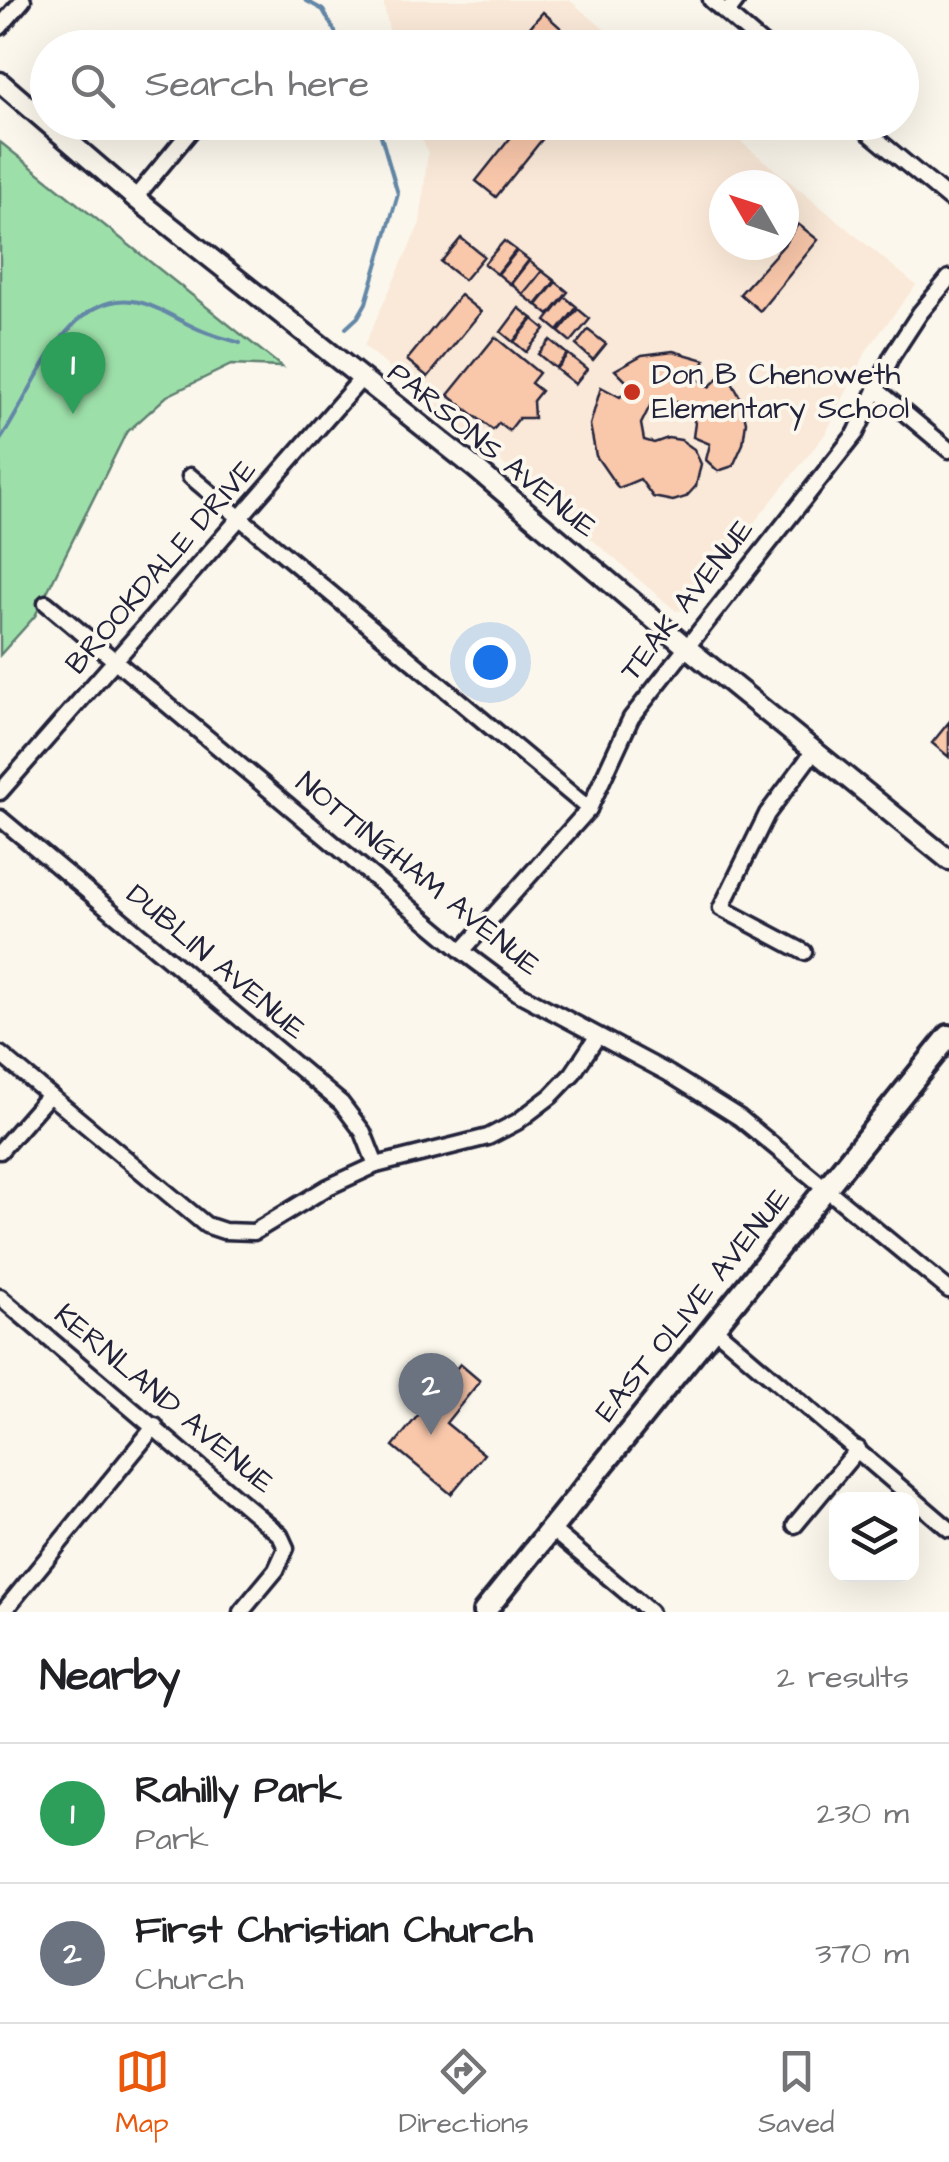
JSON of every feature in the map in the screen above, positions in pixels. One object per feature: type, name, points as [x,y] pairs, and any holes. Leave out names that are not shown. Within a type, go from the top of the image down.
[{"type":"main road","name":"EAST OLIVE AVENUE","points":[[484,1612],[949,1036]]},
{"type":"street","points":[[0,27],[23,0]]},
{"type":"street","points":[[711,0],[745,30]]},
{"type":"street","points":[[726,14],[738,0]]},
{"type":"street","name":"PARSONS AVENUE","points":[[0,82],[30,108]]},
{"type":"street","name":"PARSONS AVENUE","points":[[68,140],[949,860]]},
{"type":"street","points":[[135,198],[183,140]]},
{"type":"street","points":[[877,140],[949,200]]},
{"type":"street","name":"TEAK AVENUE","points":[[462,951],[589,808],[631,718],[856,433],[906,334],[949,278]]},
{"type":"street","name":"BROOKDALE DRIVE","points":[[0,792],[362,378]]},
{"type":"street","points":[[876,390],[949,450]]},
{"type":"street","points":[[190,476],[589,808]]},
{"type":"street","name":"NOTTINGHAM AVENUE","points":[[46,603],[462,951],[518,993],[704,1094],[740,1118],[949,1290]]},
{"type":"street","points":[[804,952],[721,908],[767,814],[813,752]]},
{"type":"street","name":"DUBLIN AVENUE","points":[[0,818],[341,1103],[362,1132],[376,1164]]},
{"type":"street","points":[[0,1054],[206,1225],[224,1231],[254,1232],[328,1187],[376,1164],[488,1137],[517,1122],[574,1073],[597,1037]]},
{"type":"street","points":[[0,1151],[50,1095]]},
{"type":"street","name":"KERNLAND AVENUE","points":[[0,1298],[271,1524],[286,1548],[276,1570],[241,1612]]},
{"type":"street","points":[[714,1328],[949,1529]]},
{"type":"street","points":[[3,1612],[155,1426]]},
{"type":"street","points":[[795,1525],[858,1450]]},
{"type":"street","points":[[550,1529],[650,1612]]},
{"type":"shaded area","points":[[383,0],[569,0],[605,30],[389,30]]},
{"type":"shaded area","name":"Don B Chenoweth Elementary School","points":[[422,140],[739,140],[775,170],[709,170],[709,260],[799,260],[799,189],[916,285],[867,350],[826,433],[684,610],[676,611],[364,346],[420,223],[428,152]]},
{"type":"green space","points":[[0,142],[282,367],[231,365],[167,396],[126,433],[35,616],[0,655]]},
{"type":"building","points":[[543,12],[562,29],[561,30],[527,30]]},
{"type":"building","points":[[509,140],[542,140],[496,197],[476,181]]},
{"type":"building","points":[[799,225],[818,240],[760,311],[740,294],[771,260],[799,260]]},
{"type":"building","points":[[461,238],[484,256],[464,280],[441,262]]},
{"type":"building","points":[[504,241],[516,250],[497,274],[484,264]]},
{"type":"building","points":[[517,251],[529,260],[510,284],[498,274]]},
{"type":"building","points":[[529,261],[542,271],[523,294],[511,284]]},
{"type":"building","points":[[542,271],[555,281],[536,305],[523,295]]},
{"type":"building","points":[[556,282],[568,292],[549,315],[537,305]]},
{"type":"building","points":[[460,295],[481,312],[428,377],[407,360]]},
{"type":"building","points":[[565,297],[577,307],[558,331],[546,321]]},
{"type":"building","points":[[519,308],[532,318],[513,342],[501,332]]},
{"type":"building","points":[[578,309],[590,319],[571,342],[559,332]]},
{"type":"building","points":[[533,319],[545,329],[526,352],[514,342]]},
{"type":"building","points":[[588,330],[606,344],[593,360],[576,345]]},
{"type":"building","points":[[495,337],[539,373],[531,383],[541,391],[533,401],[534,418],[519,418],[509,431],[499,423],[493,430],[448,395]]},
{"type":"building","points":[[550,340],[567,354],[555,368],[538,354]]},
{"type":"building","points":[[673,351],[705,360],[696,378],[709,387],[724,373],[740,397],[746,422],[743,444],[733,466],[718,471],[706,460],[710,444],[693,437],[695,423],[688,408],[671,399],[650,406],[641,424],[644,440],[681,440],[694,449],[701,464],[696,486],[686,497],[673,501],[653,497],[640,479],[619,488],[596,456],[590,425],[601,387],[620,397],[630,385],[615,370],[642,355]]},
{"type":"building","points":[[568,354],[587,369],[575,384],[556,369]]},
{"type":"building","points":[[949,722],[949,757],[932,743]]},
{"type":"building","points":[[460,1364],[480,1381],[446,1423],[484,1454],[451,1494],[393,1446]]},
{"type":"waterway","points":[[305,0],[323,10],[334,30]]},
{"type":"waterway","points":[[346,328],[366,303],[398,194],[382,140]]},
{"type":"waterway","points":[[0,440],[54,348],[91,310],[113,301],[139,302],[240,343]]},
{"type":"place","name":"Don B Chenoweth Elementary School","points":[[632,392]]},
{"type":"place","name":"Rahilly Park","points":[[73,414]]},
{"type":"place","name":"First Christian Church","points":[[431,1435]]}]
